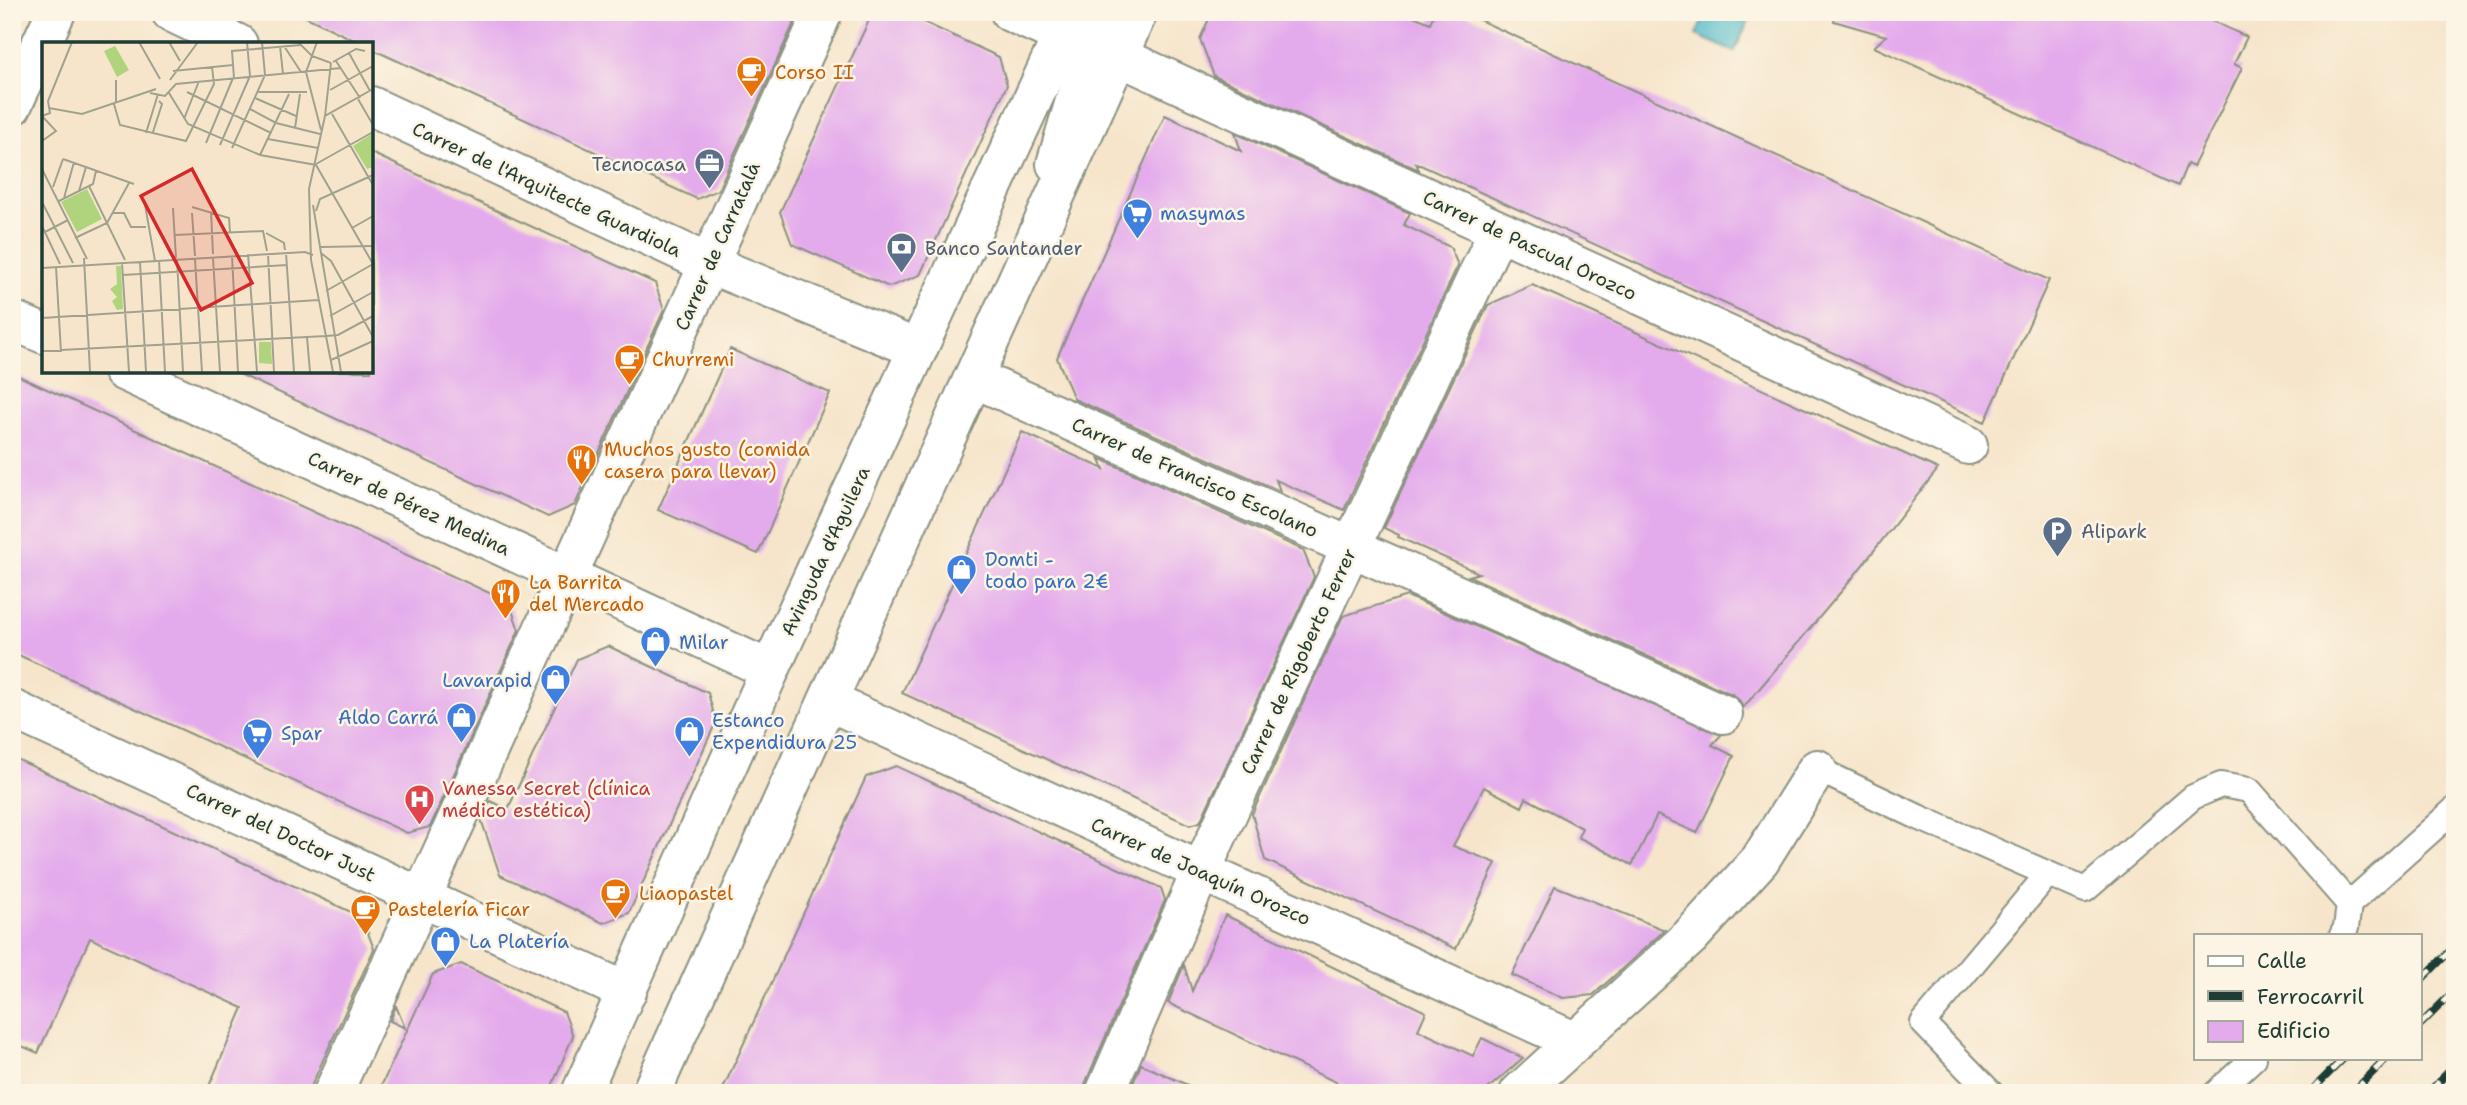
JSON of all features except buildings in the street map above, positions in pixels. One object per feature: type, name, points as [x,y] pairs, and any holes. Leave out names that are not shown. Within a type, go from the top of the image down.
[{"type":"street","points":[[12,106],[56,12]]},
{"type":"street","points":[[171,12],[234,42]]},
{"type":"street","name":"Carrer de Carratalà","points":[[333,1093],[823,12]]},
{"type":"street","name":"Carrer de Pascual Orozco","points":[[1010,12],[1091,32],[1498,231],[1968,445]]},
{"type":"street","name":"Avinguda d'Aguilera","points":[[582,1093],[770,670],[918,349],[1091,32],[1138,12]]},
{"type":"street","name":"Avinguda d'Aguilera","points":[[651,1093],[1025,263],[1091,32]]},
{"type":"street","name":"Carrer de l'Arquitecte Guardiola","points":[[373,107],[709,264],[918,349]]},
{"type":"street","name":"Carrer de Rigoberto Ferrer","points":[[1105,1093],[1201,871],[1498,231]]},
{"type":"street","points":[[12,320],[42,333]]},
{"type":"street","name":"Carrer de Pérez Medina","points":[[127,373],[770,670]]},
{"type":"street","name":"Carrer de Francisco Escolano","points":[[974,378],[1723,713]]},
{"type":"street","name":"Carrer de Joaquín Orozco","points":[[828,701],[1574,1041]]},
{"type":"street","name":"Carrer del Doctor Just","points":[[12,709],[627,992]]},
{"type":"street","points":[[1519,1093],[1690,937],[1760,860],[1817,769]]},
{"type":"lane","points":[[1817,769],[1918,817],[2085,890],[2193,797],[2221,785],[2249,790],[2349,904]]},
{"type":"lane","points":[[2343,934],[2349,904],[2455,809]]},
{"type":"lane","points":[[1991,1093],[1923,1023],[2049,874]]},
{"type":"lane","points":[[2216,1093],[2252,1060]]},
{"type":"water","points":[[1706,12],[1753,12],[1734,52],[1696,35]]},
{"type":"railway","points":[[2422,979],[2455,946]]},
{"type":"railway","points":[[2422,1023],[2455,990]]},
{"type":"railway","points":[[2309,1093],[2342,1060]]},
{"type":"railway","points":[[2352,1093],[2385,1060]]},
{"type":"railway","points":[[2428,1093],[2455,1065]]},
{"type":"railway","points":[[2444,1093],[2455,1081]]},
{"type":"place","name":"Corso II","points":[[752,99]]},
{"type":"place","name":"Tecnocasa","points":[[709,191]]},
{"type":"place","name":"masymas","points":[[1137,240]]},
{"type":"place","name":"Banco Santander","points":[[902,275]]},
{"type":"place","name":"Churremi","points":[[629,386]]},
{"type":"place","name":"Muchos gusto (comida casera para llevar)","points":[[581,487]]},
{"type":"place","name":"Alipark","points":[[2058,558]]},
{"type":"place","name":"Domti - todo para 2€","points":[[962,597]]},
{"type":"place","name":"La Barrita del Mercado","points":[[506,620]]},
{"type":"place","name":"Milar","points":[[656,669]]},
{"type":"place","name":"Lavarapid","points":[[555,707]]},
{"type":"place","name":"Aldo Carrá","points":[[461,744]]},
{"type":"place","name":"Estanco Expendidura 25","points":[[689,758]]},
{"type":"place","name":"Spar","points":[[258,760]]},
{"type":"place","name":"Vanessa Secret (clínica médico estética)","points":[[419,826]]},
{"type":"place","name":"Liaopastel","points":[[616,920]]},
{"type":"place","name":"Pastelería Ficar","points":[[365,936]]},
{"type":"place","name":"La Platería","points":[[446,968]]}]
